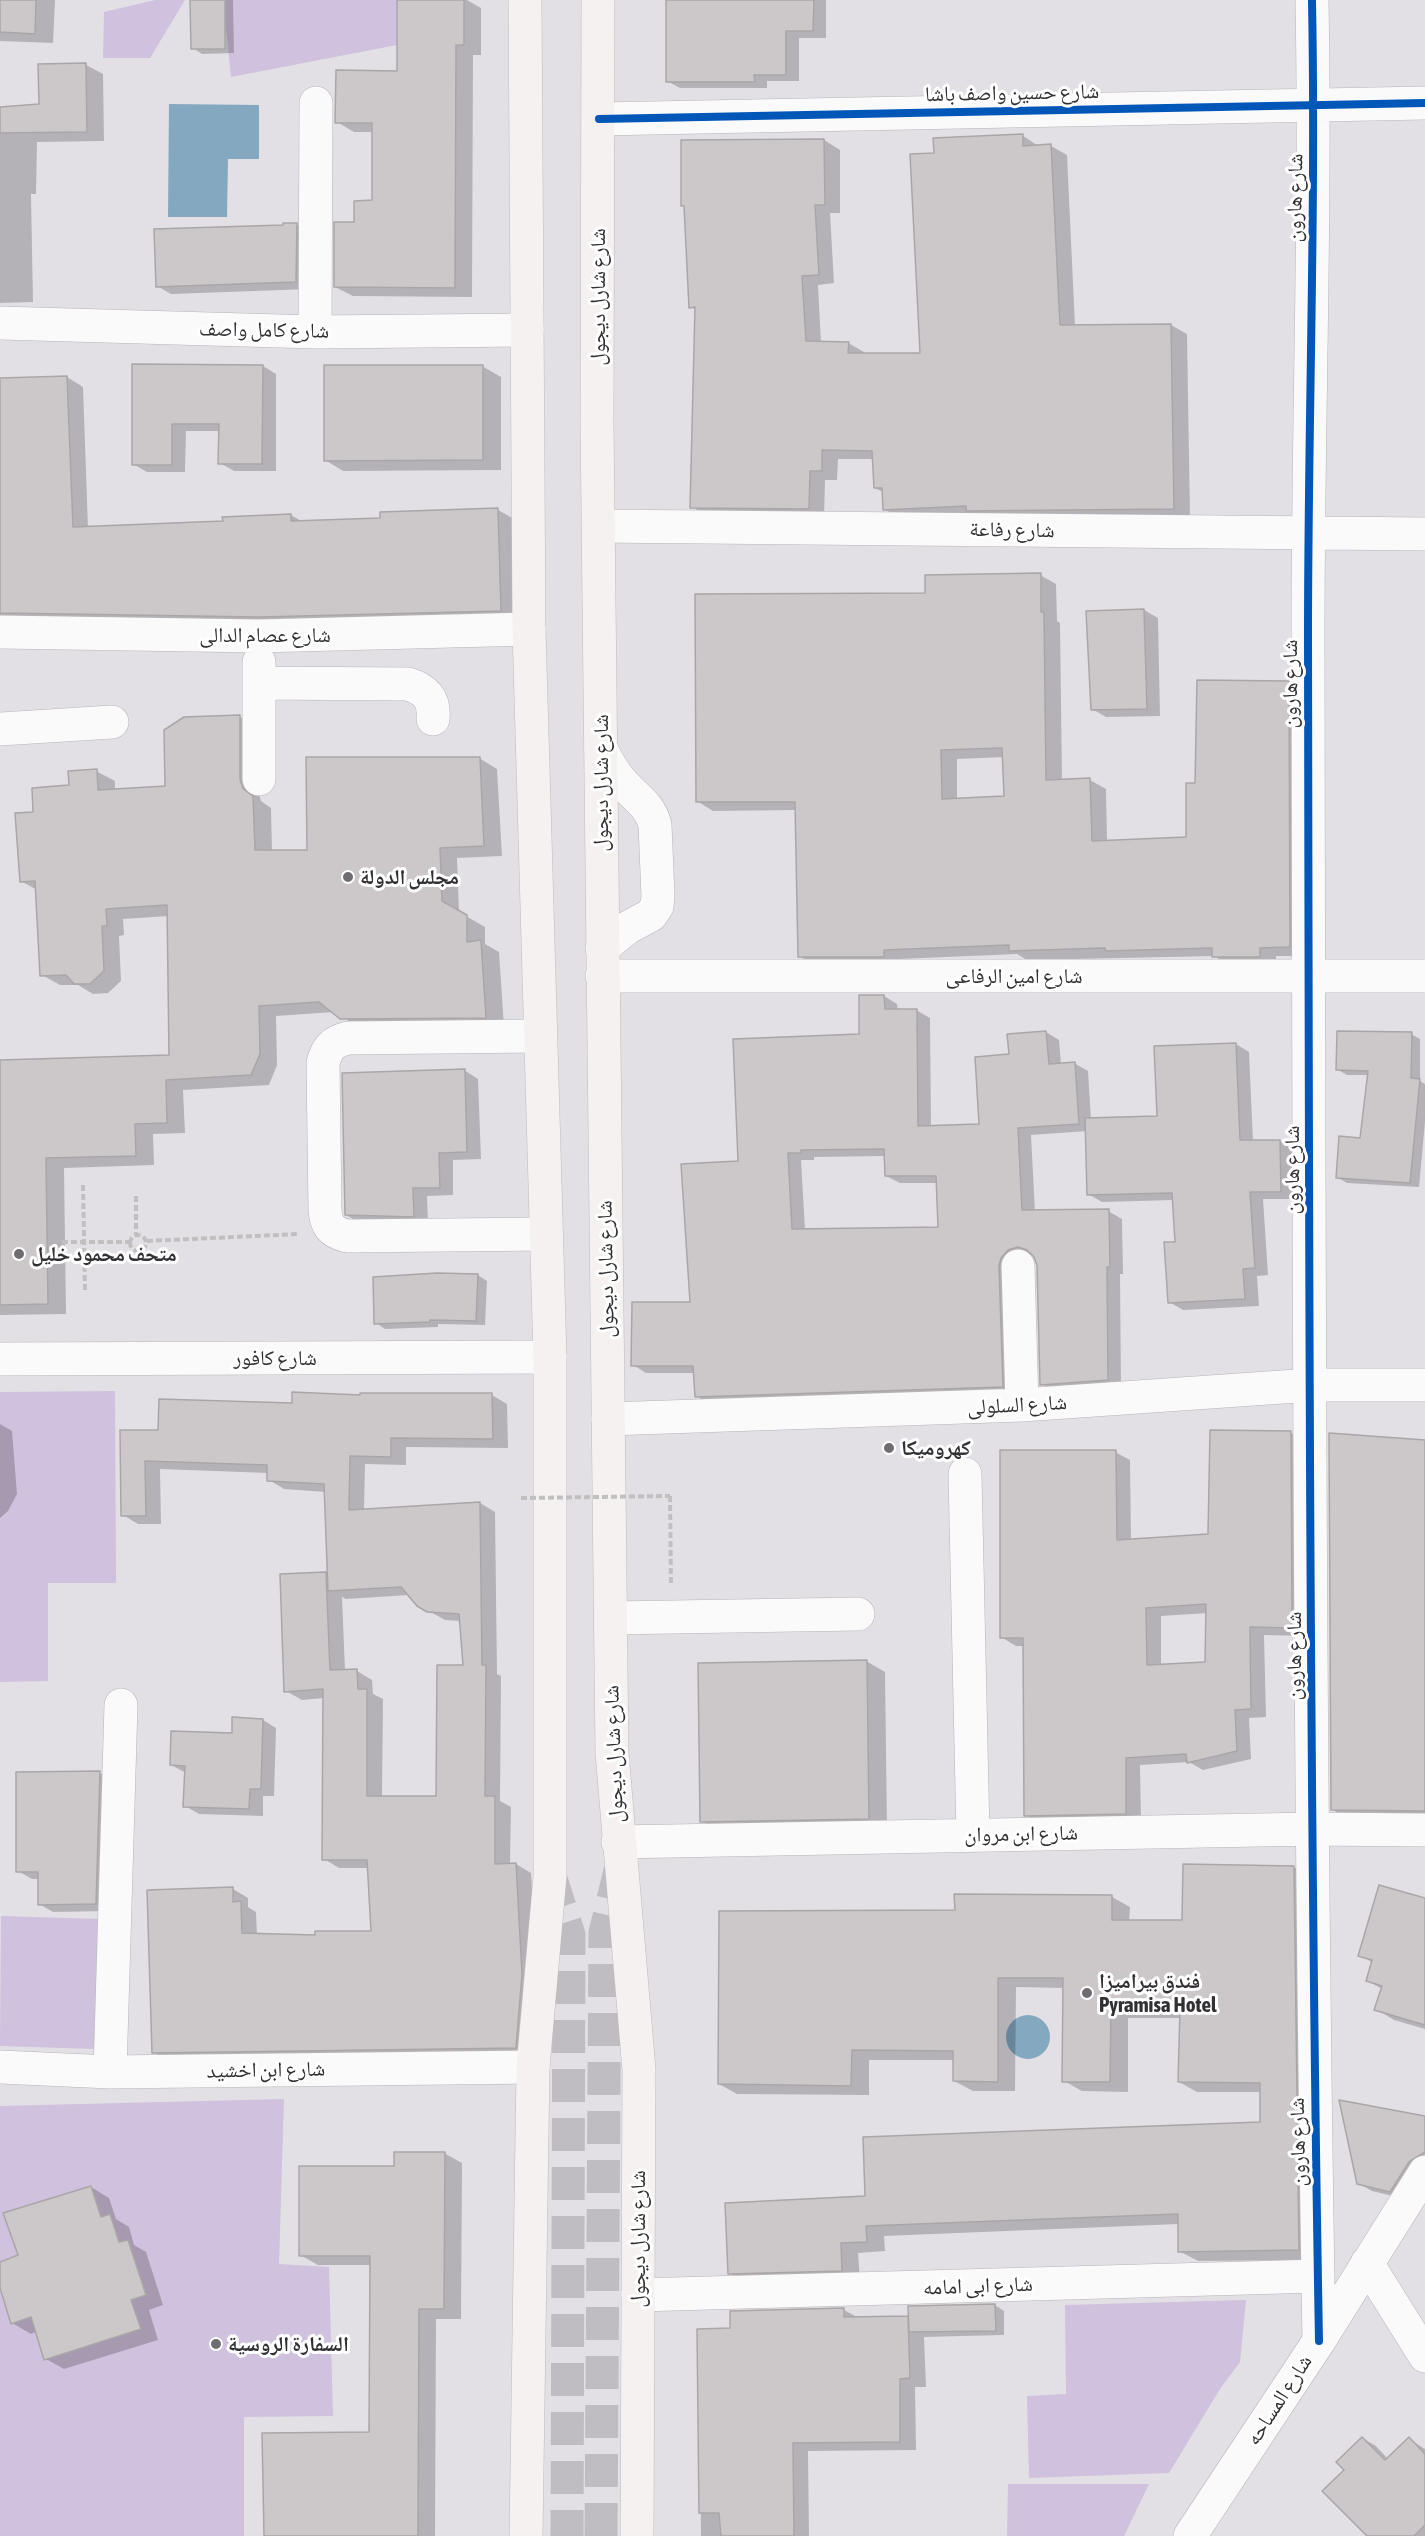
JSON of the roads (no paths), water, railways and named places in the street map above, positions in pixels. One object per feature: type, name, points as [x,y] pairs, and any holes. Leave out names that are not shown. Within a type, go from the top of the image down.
[{"type":"main road","points":[[525,0],[529,629],[550,1357],[550,1876],[533,2067],[526,2536]]},
{"type":"main road","name":"شارع شارل ديجول","points":[[598,0],[597,423],[612,1753],[639,2070],[637,2536]]},
{"type":"street","name":"شارع هارون","points":[[1312,0],[1314,105],[1308,532],[1308,976],[1313,1829],[1319,2341]]},
{"type":"street","points":[[315,332],[316,103]]},
{"type":"street","name":"شارع حسين واصف باشا","points":[[599,119],[1425,103]]},
{"type":"street","name":"شارع كامل واصف","points":[[0,322],[315,332],[527,330]]},
{"type":"street","name":"شارع رفاعة","points":[[599,526],[1425,534]]},
{"type":"street","name":"شارع عصام الدالى","points":[[0,632],[259,636],[529,629]]},
{"type":"street","points":[[259,636],[259,779]]},
{"type":"street","points":[[259,683],[408,684],[420,687],[429,696],[434,707],[433,719]]},
{"type":"street","points":[[0,729],[112,722]]},
{"type":"street","points":[[601,749],[610,768],[652,814],[655,825],[658,896],[657,906],[651,915],[627,928],[602,962]]},
{"type":"street","name":"شارع امين الرفاعى","points":[[602,962],[1308,976],[1425,976]]},
{"type":"street","points":[[540,1036],[348,1038],[335,1041],[326,1050],[323,1063],[326,1222],[335,1233],[347,1236],[546,1234]]},
{"type":"street","points":[[1018,1266],[1022,1405]]},
{"type":"street","name":"شارع كافور","points":[[0,1359],[550,1357]]},
{"type":"street","name":"شارع السلولى","points":[[608,1419],[1022,1405],[1311,1385],[1425,1385]]},
{"type":"street","points":[[965,1474],[973,1835]]},
{"type":"street","points":[[611,1618],[858,1614]]},
{"type":"street","points":[[110,2072],[121,1706]]},
{"type":"street","name":"شارع ابن مروان","points":[[618,1842],[1313,1829],[1425,1830]]},
{"type":"street","name":"شارع ابن اخشيد","points":[[0,2067],[110,2072],[533,2067]]},
{"type":"street","name":"شارع المساحه","points":[[1190,2536],[1319,2341],[1425,2172]]},
{"type":"street","points":[[1367,2263],[1425,2356]]},
{"type":"street","name":"شارع ابى امامه","points":[[638,2295],[1318,2276]]},
{"type":"water","points":[[169,104],[259,105],[259,159],[228,159],[227,217],[168,217]]},
{"type":"water","points":[[1028,2015],[1043,2022],[1050,2037],[1043,2052],[1028,2059],[1013,2052],[1006,2037],[1013,2022]]},
{"type":"tunnel","points":[[601,2536],[605,1933],[620,1871]]},
{"type":"tunnel","points":[[550,1876],[569,1935],[567,2536]]},
{"type":"place","name":"مجلس الدولة","points":[[348,877]]},
{"type":"place","name":"متحف محمود خليل","points":[[19,1254]]},
{"type":"place","name":"كهروميكا","points":[[889,1448]]},
{"type":"place","name":"فندق بيراميزا Pyramisa Hotel","points":[[1087,1993]]},
{"type":"place","name":"السفارة الروسية","points":[[216,2344]]}]
